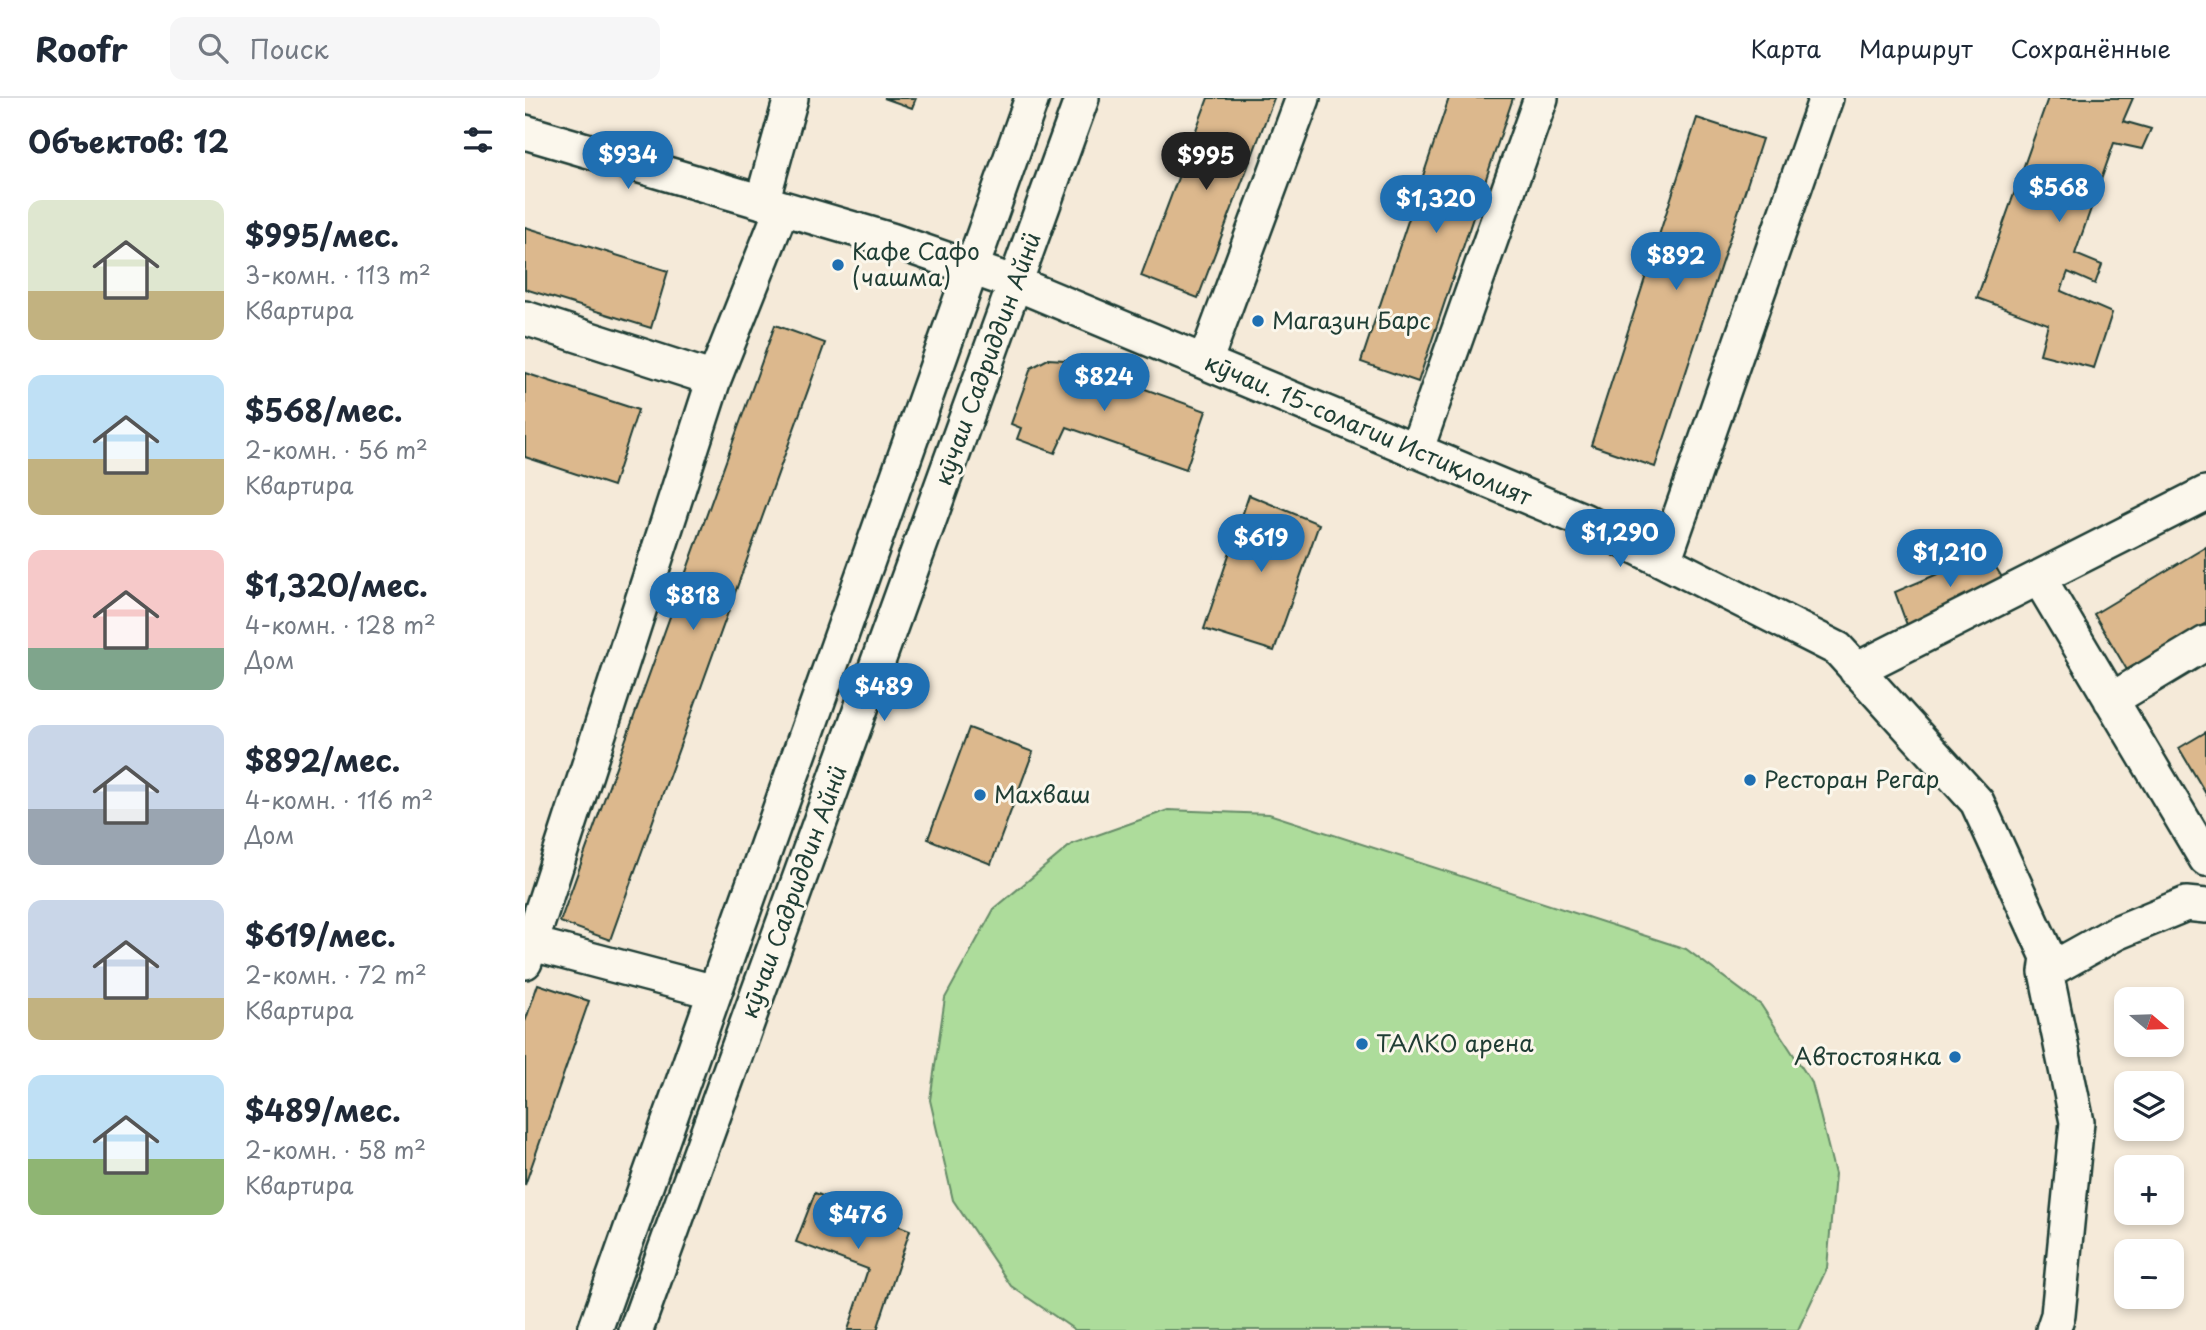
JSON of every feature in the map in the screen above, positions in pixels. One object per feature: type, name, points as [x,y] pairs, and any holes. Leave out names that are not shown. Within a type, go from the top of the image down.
[{"type":"street","points":[[715,992],[527,949],[772,205],[792,98]]},
{"type":"street","name":"кӯчаи Садриддин Айнӣ","points":[[595,1330],[1033,98]]},
{"type":"street","name":"кӯчаи Садриддин Айнӣ","points":[[636,1330],[1082,98]]},
{"type":"street","points":[[1205,362],[1303,98]]},
{"type":"street","points":[[1416,451],[1541,98]]},
{"type":"street","points":[[1664,561],[1826,98]]},
{"type":"street","name":"кӯчаи. 15-солагии Истиқлолият","points":[[525,132],[891,240],[1015,283],[1583,520],[1838,649],[1977,802],[2048,957],[2046,972],[2077,1122],[2058,1315],[2053,1330]]},
{"type":"street","points":[[525,318],[714,379]]},
{"type":"street","points":[[1856,670],[2206,493]]},
{"type":"street","points":[[2039,578],[2111,700],[2197,824],[2206,859]]},
{"type":"street","points":[[2111,700],[2206,643]]},
{"type":"street","points":[[2046,972],[2116,933],[2196,905]]},
{"type":"green space","name":"ТАЛКО арена","points":[[1168,810],[1269,814],[1686,949],[1761,1005],[1812,1083],[1835,1174],[1827,1268],[1798,1330],[1075,1330],[1011,1286],[953,1200],[930,1100],[945,998],[994,909],[1072,844]]},
{"type":"building","points":[[884,98],[916,98],[912,108]]},
{"type":"building","points":[[1208,98],[1274,98],[1198,298],[1141,276]]},
{"type":"building","points":[[1449,98],[1513,98],[1418,382],[1361,362]]},
{"type":"building","points":[[2048,98],[2133,98],[2123,121],[2151,129],[2142,149],[2114,143],[2075,254],[2102,265],[2095,284],[2068,272],[2061,291],[2112,313],[2094,368],[2040,354],[2048,324],[1977,298]]},
{"type":"building","points":[[1697,118],[1762,139],[1655,467],[1591,445]]},
{"type":"building","points":[[525,227],[668,271],[651,328],[525,289]]},
{"type":"building","points":[[775,325],[825,343],[610,940],[560,922]]},
{"type":"building","points":[[1048,359],[1065,360],[1206,411],[1186,469],[1067,427],[1055,453],[1017,439],[1021,428],[1011,424],[1031,368]]},
{"type":"building","points":[[525,373],[638,410],[613,486],[525,457]]},
{"type":"building","points":[[1249,495],[1319,524],[1274,651],[1204,629]]},
{"type":"building","points":[[2206,547],[2206,623],[2127,670],[2094,614]]},
{"type":"building","points":[[1987,553],[2008,587],[1907,625],[1895,592]]},
{"type":"building","name":"Махваш","points":[[969,728],[1033,752],[991,864],[928,839]]},
{"type":"building","points":[[2206,732],[2206,794],[2179,748]]},
{"type":"building","points":[[538,984],[589,1001],[525,1185],[525,1022]]},
{"type":"building","points":[[815,1193],[910,1230],[877,1330],[848,1330],[868,1269],[796,1242]]},
{"type":"place","name":"Кафе Сафо (чашма)","points":[[838,265]]},
{"type":"place","name":"Магазин Барс","points":[[1258,321]]},
{"type":"place","name":"Ресторан Регар","points":[[1750,780]]},
{"type":"place","name":"Махваш","points":[[980,795]]},
{"type":"place","name":"ТАЛКО арена","points":[[1362,1044]]},
{"type":"place","name":"Автостоянка","points":[[1955,1057]]}]
